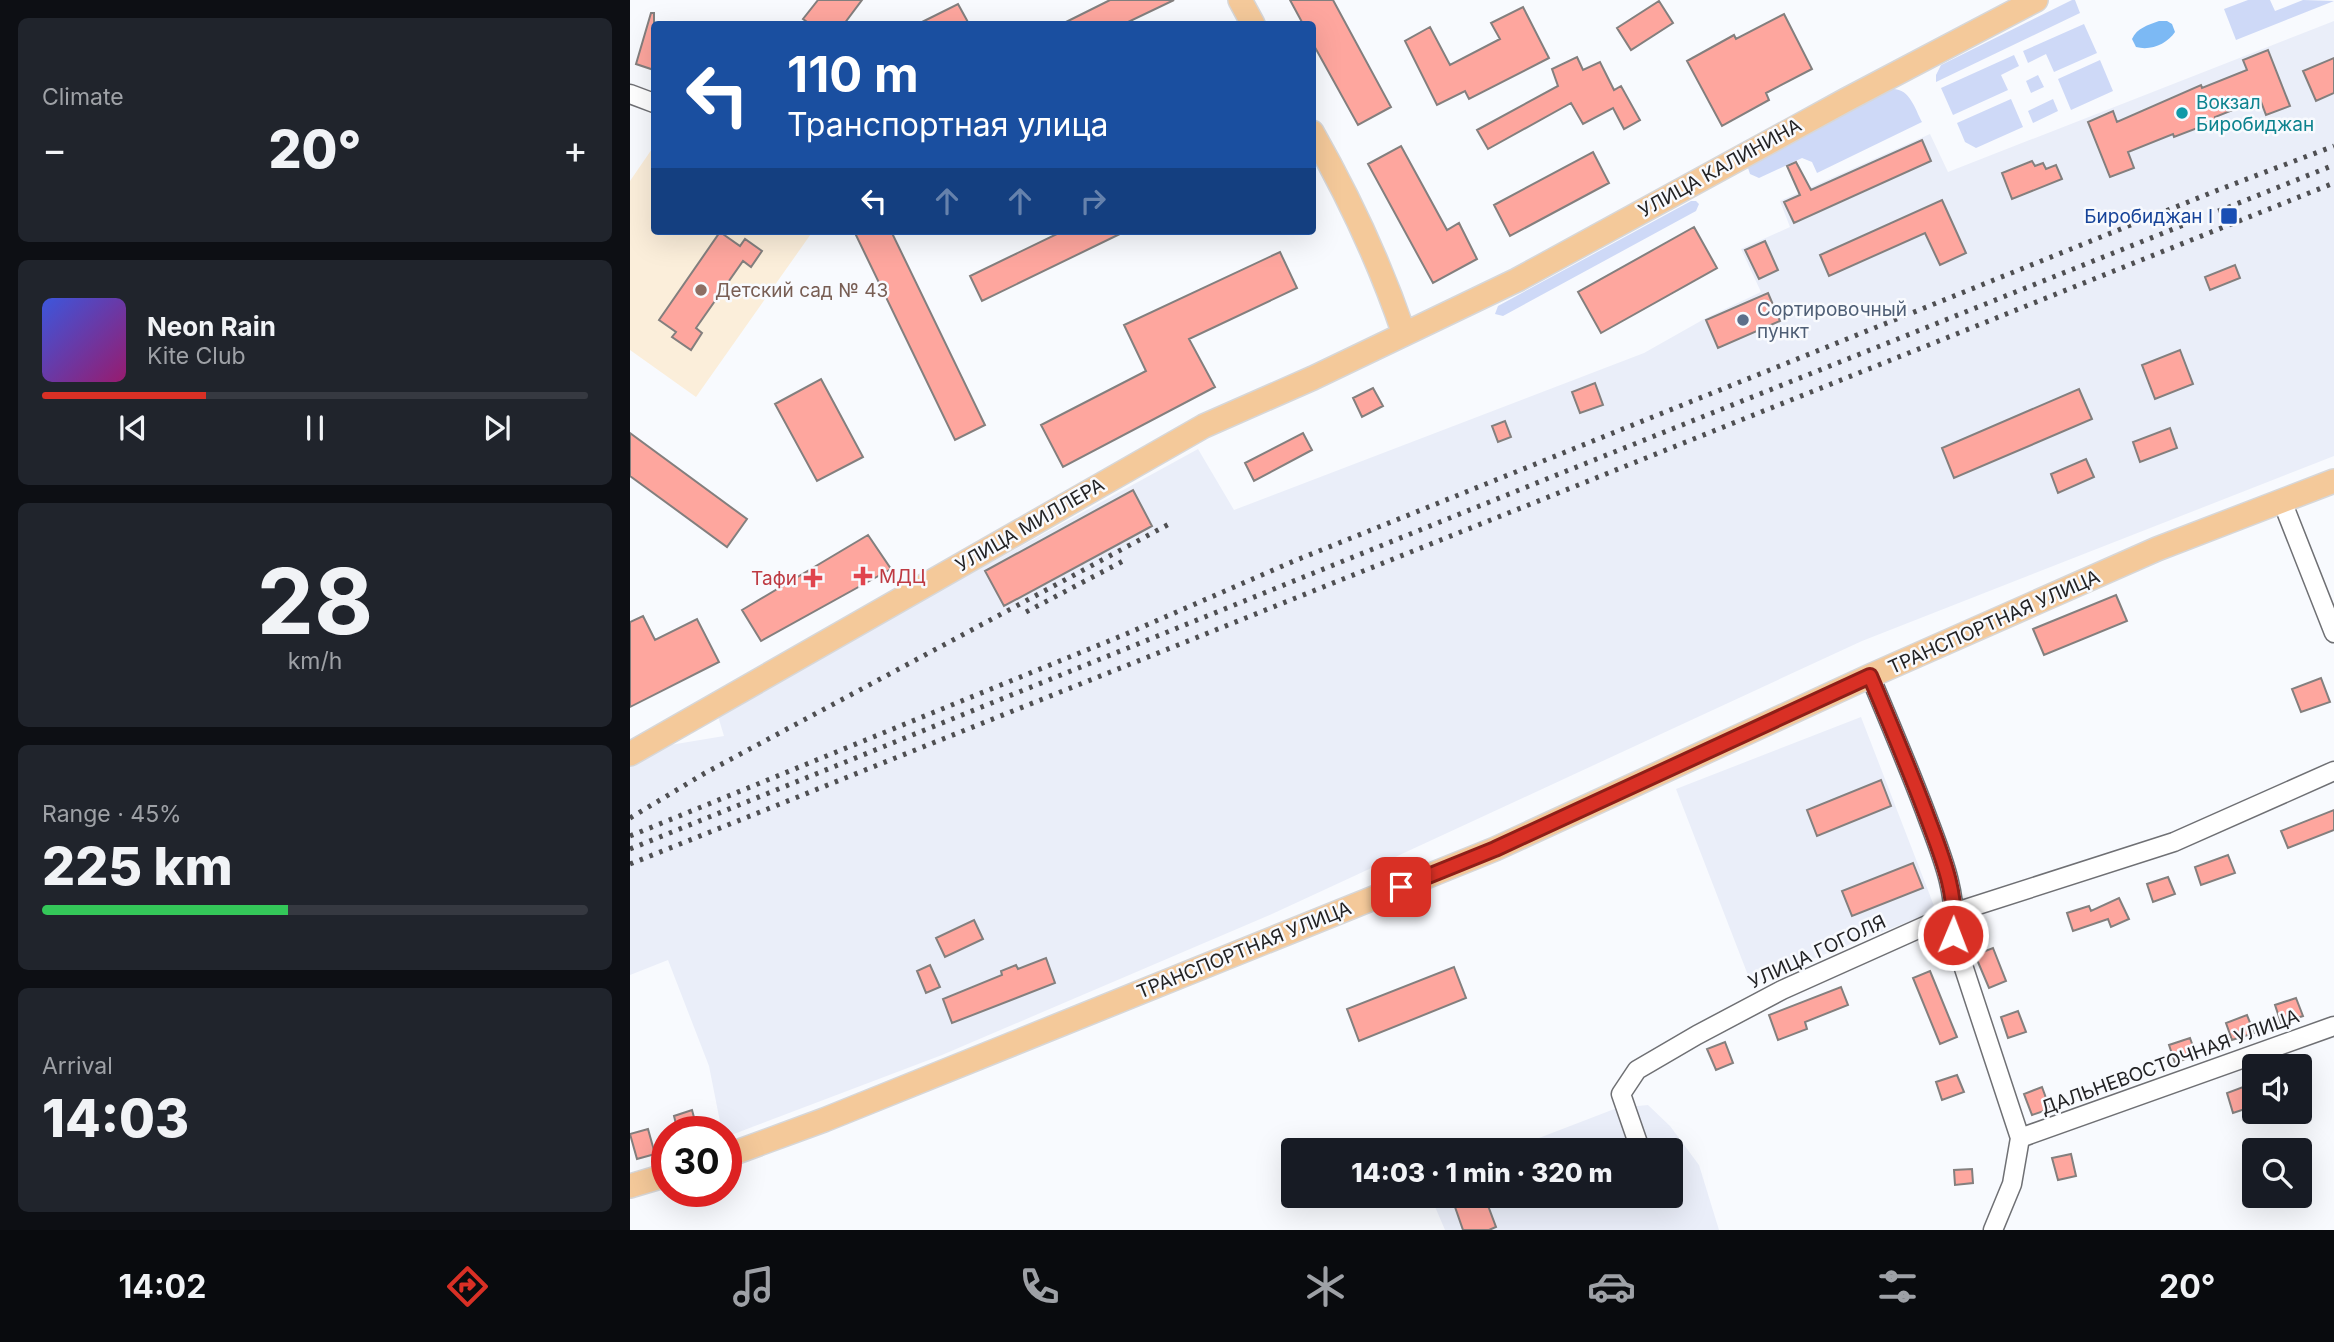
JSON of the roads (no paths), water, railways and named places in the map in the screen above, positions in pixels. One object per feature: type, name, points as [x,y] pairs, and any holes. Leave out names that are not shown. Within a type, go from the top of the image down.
[{"type":"main road","points":[[1240,0],[1252,21]]},
{"type":"main road","name":"УЛИЦА КАЛИНИНА","points":[[1404,334],[1517,280],[1899,71],[2036,0]]},
{"type":"main road","points":[[1316,139],[1342,184],[1388,286],[1404,334]]},
{"type":"main road","name":"УЛИЦА МИЛЛЕРА","points":[[630,754],[1204,426],[1404,334]]},
{"type":"main road","name":"ТРАНСПОРТНАЯ УЛИЦА","points":[[742,1150],[824,1120],[1495,849],[1870,676],[2157,549],[2334,481]]},
{"type":"main road","points":[[630,1186],[651,1180]]},
{"type":"street","points":[[630,94],[651,102]]},
{"type":"street","points":[[2282,501],[2334,633]]},
{"type":"street","points":[[1870,676],[1904,756],[1950,878],[1956,912],[1953,935],[2020,1138],[2012,1184],[1993,1230]]},
{"type":"street","name":"УЛИЦА ГОГОЛЯ","points":[[1636,1138],[1621,1094],[1637,1070],[1782,990],[1956,912],[2174,842],[2334,771]]},
{"type":"street","name":"ДАЛЬНЕВОСТОЧНАЯ УЛИЦА","points":[[2020,1138],[2334,1026]]},
{"type":"water","points":[[2159,21],[2172,24],[2175,32],[2172,36],[2153,47],[2136,47],[2132,39],[2137,32]]},
{"type":"railway","points":[[630,836],[1126,634],[1294,561],[2218,190],[2334,146]]},
{"type":"railway","points":[[630,849],[2334,165]]},
{"type":"railway","points":[[630,864],[2334,183]]},
{"type":"railway","points":[[630,818],[705,773],[1171,523]]},
{"type":"railway","points":[[1026,612],[1125,560]]},
{"type":"place","name":"Вокзал Биробиджан","points":[[2182,113]]},
{"type":"place","name":"Биробиджан I","points":[[2229,216]]},
{"type":"place","name":"Детский сад № 43","points":[[701,290]]},
{"type":"place","name":"Сортировочный пункт","points":[[1743,320]]},
{"type":"place","name":"МДЦ","points":[[863,576]]},
{"type":"place","name":"Тафи","points":[[813,578]]}]
